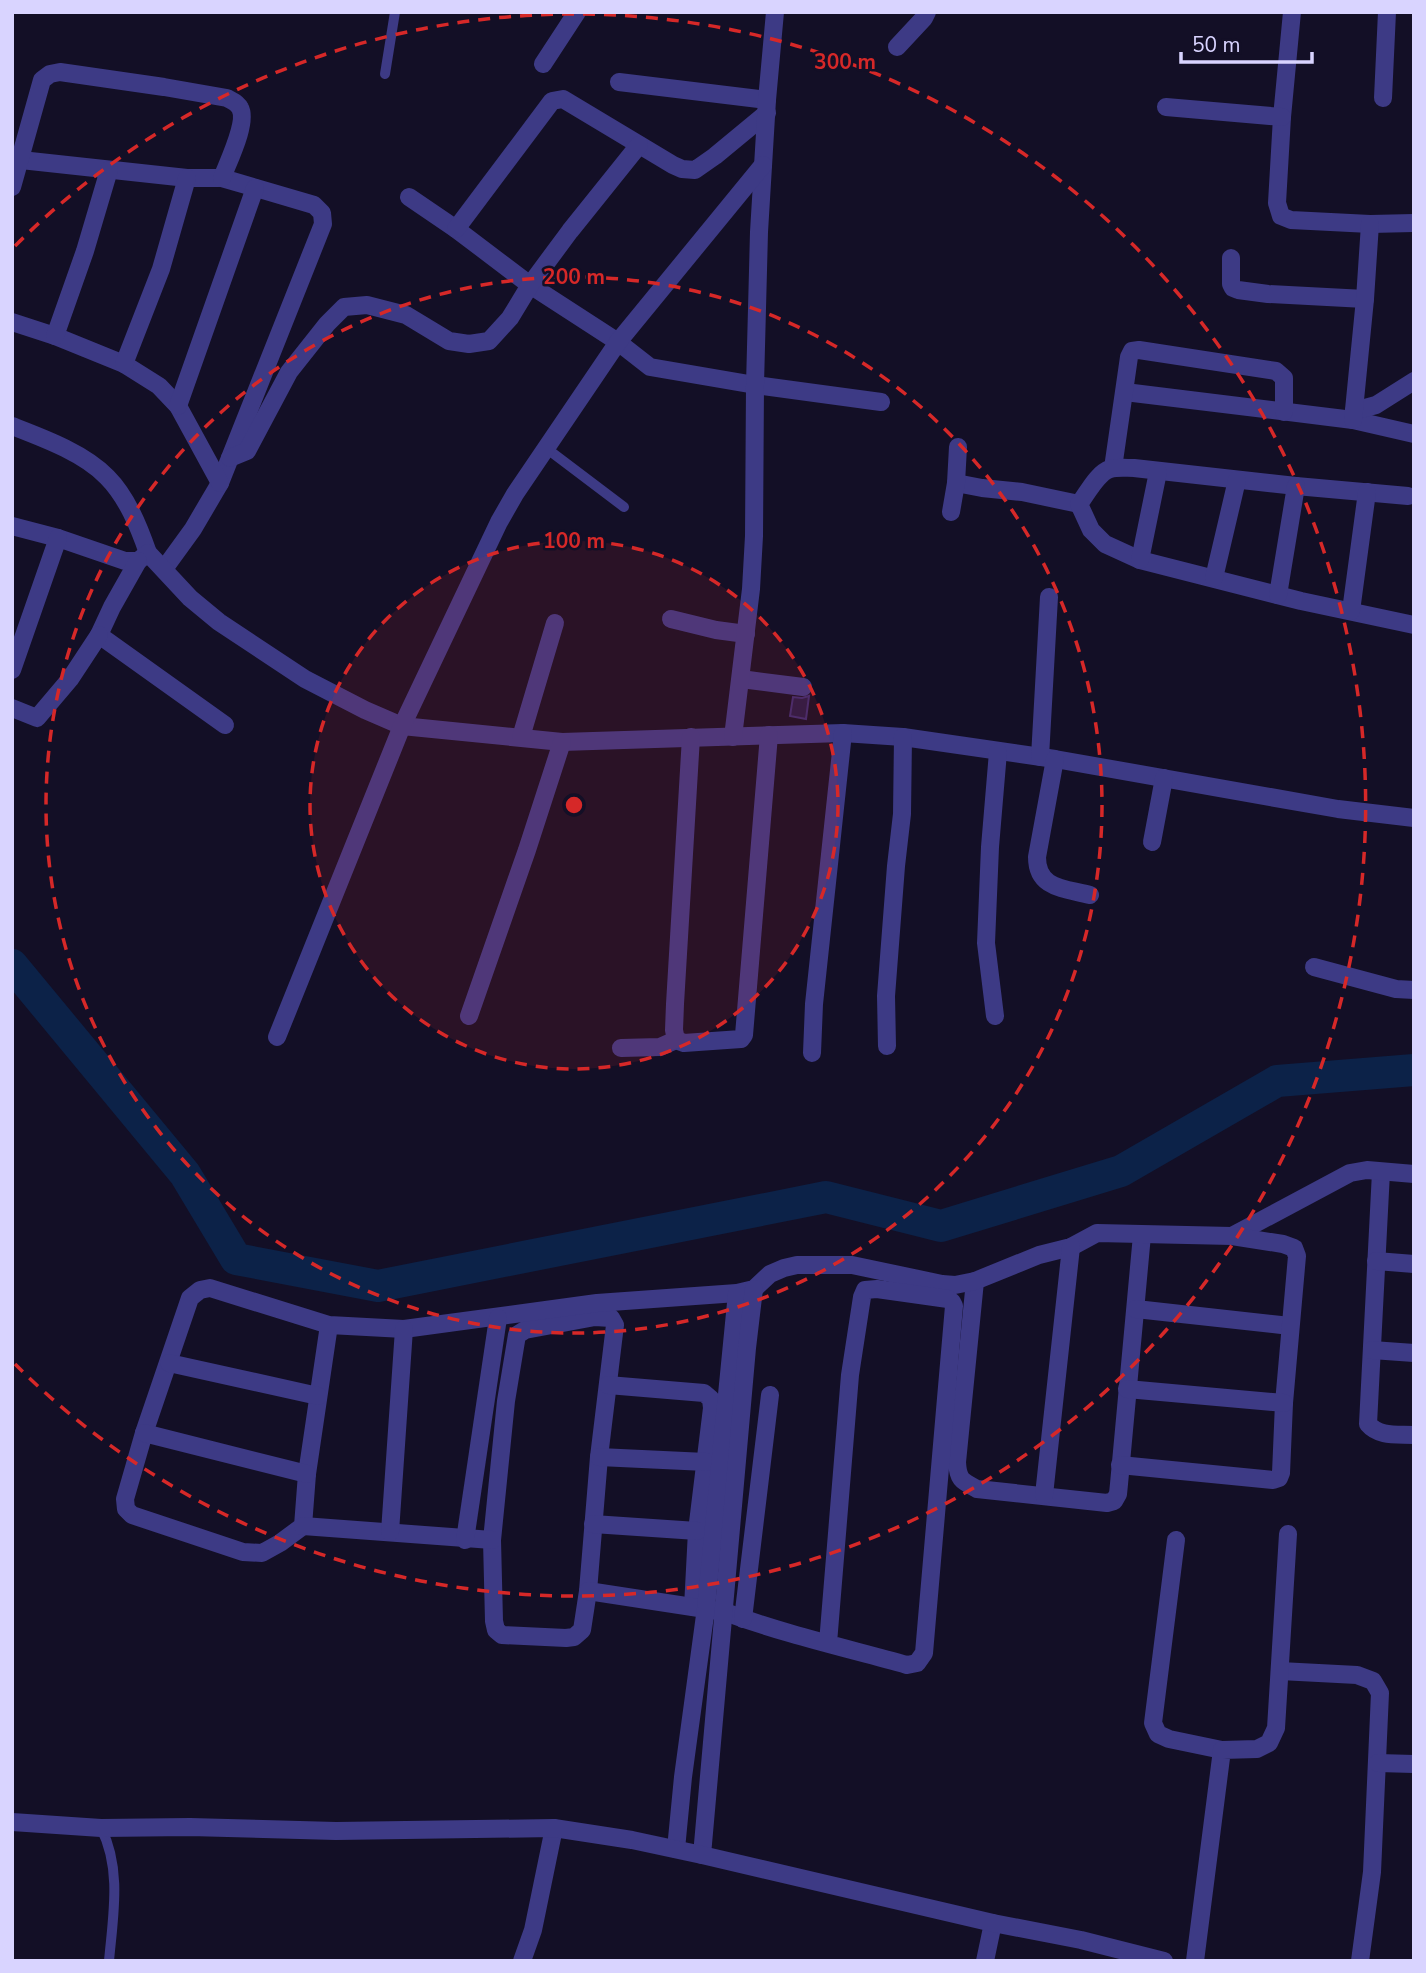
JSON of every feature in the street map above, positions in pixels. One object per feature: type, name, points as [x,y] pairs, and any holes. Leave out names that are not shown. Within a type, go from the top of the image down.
[{"type":"street","points":[[543,64],[577,12]]},
{"type":"street","points":[[733,737],[751,589],[763,165],[775,12]]},
{"type":"street","points":[[897,47],[928,12]]},
{"type":"street","points":[[1292,12],[1277,203],[1281,216],[1292,220],[1414,223]]},
{"type":"street","points":[[1383,98],[1387,12]]},
{"type":"street","points":[[12,187],[17,159],[43,80],[50,74],[60,72],[164,87],[236,102],[241,109],[243,120],[222,178]]},
{"type":"street","points":[[619,82],[767,106]]},
{"type":"street","points":[[456,229],[552,101],[563,99],[673,165],[695,170],[767,106]]},
{"type":"street","points":[[1166,107],[1282,117]]},
{"type":"street","points":[[230,458],[247,452],[289,372],[344,307],[367,305],[406,315],[449,341],[469,344],[489,341],[510,318],[530,285],[570,231],[639,145]]},
{"type":"street","points":[[17,159],[187,178],[222,178],[314,205],[322,213],[323,224],[220,483],[193,529],[164,569]]},
{"type":"street","points":[[277,1037],[402,726],[499,522],[618,342],[763,165]]},
{"type":"street","points":[[55,337],[109,170]]},
{"type":"street","points":[[124,364],[161,269],[187,178]]},
{"type":"street","points":[[178,406],[255,188]]},
{"type":"street","points":[[409,197],[530,285],[618,342],[650,367],[881,402]]},
{"type":"street","points":[[1354,415],[1370,224]]},
{"type":"street","points":[[1231,258],[1231,284],[1238,290],[1365,299]]},
{"type":"street","points":[[12,322],[124,364],[159,386],[178,406],[220,483]]},
{"type":"street","points":[[1113,468],[1132,351],[1276,371],[1284,378],[1284,412]]},
{"type":"street","points":[[1354,415],[1376,405],[1414,381]]},
{"type":"street","points":[[1125,392],[1284,412],[1354,415],[1414,434]]},
{"type":"street","points":[[12,426],[49,440],[93,464],[108,478],[129,507],[143,557],[111,607],[99,635],[70,679],[37,718],[12,708]]},
{"type":"street","points":[[951,512],[958,447]]},
{"type":"street","points":[[1079,504],[1098,478],[1113,468],[1408,496]]},
{"type":"street","points":[[1140,560],[1158,472]]},
{"type":"street","points":[[1214,578],[1237,480]]},
{"type":"street","points":[[956,483],[1022,492],[1079,504]]},
{"type":"street","points":[[1278,595],[1296,486]]},
{"type":"street","points":[[1351,611],[1367,492]]},
{"type":"street","points":[[1079,504],[1091,530],[1105,544],[1140,560],[1278,595],[1413,621]]},
{"type":"street","points":[[12,526],[58,538],[125,561],[143,557],[164,569],[190,598],[219,622],[304,679],[402,726],[562,742],[843,733],[903,737],[1047,758],[1338,809],[1414,818]]},
{"type":"street","points":[[12,670],[58,538]]},
{"type":"street","points":[[1049,597],[1047,758],[1037,868],[1041,877],[1053,886],[1090,895]]},
{"type":"street","points":[[671,619],[746,634]]},
{"type":"street","points":[[521,737],[555,623]]},
{"type":"street","points":[[99,635],[225,725]]},
{"type":"street","points":[[741,679],[803,687]]},
{"type":"street","points":[[812,1054],[814,1004],[843,733]]},
{"type":"street","points":[[621,1048],[660,1047],[676,1040],[684,1042],[741,1039],[744,1035],[769,735]]},
{"type":"street","points":[[676,1040],[675,1004],[691,737]]},
{"type":"street","points":[[887,1046],[886,996],[902,814],[903,737]]},
{"type":"street","points":[[469,1016],[562,742]]},
{"type":"street","points":[[995,1016],[986,943],[998,752]]},
{"type":"street","points":[[1152,842],[1164,779]]},
{"type":"street","points":[[1314,967],[1396,989],[1414,990]]},
{"type":"street","points":[[1232,1236],[1350,1173],[1367,1170],[1414,1174]]},
{"type":"street","points":[[1381,1171],[1368,1424],[1374,1431],[1382,1434],[1414,1435]]},
{"type":"street","points":[[492,1541],[303,1526],[262,1553],[243,1552],[132,1514],[126,1509],[125,1499],[144,1433],[190,1298],[200,1290],[210,1288],[329,1325],[404,1329],[597,1303],[746,1291],[770,1274],[797,1265],[861,1266],[955,1285],[975,1281],[1039,1255],[1071,1247],[1097,1233],[1232,1236],[1294,1248],[1297,1256],[1279,1478],[1273,1480],[1121,1465]]},
{"type":"street","points":[[975,1281],[957,1462],[958,1473],[963,1482],[977,1489],[1107,1503],[1114,1501],[1118,1494],[1142,1235]]},
{"type":"street","points":[[1044,1495],[1071,1247]]},
{"type":"street","points":[[1376,1261],[1414,1264]]},
{"type":"street","points":[[588,1591],[725,1612],[743,1619],[828,1643],[907,1665],[917,1663],[924,1653],[954,1306],[948,1299],[877,1289],[865,1290],[862,1297],[850,1376],[828,1643]]},
{"type":"street","points":[[700,1607],[746,1291]]},
{"type":"street","points":[[702,1855],[747,1348],[746,1291]]},
{"type":"street","points":[[1136,1309],[1290,1326]]},
{"type":"street","points":[[595,1317],[611,1318],[615,1325],[599,1457],[588,1591],[582,1630],[574,1637],[566,1638],[502,1635],[496,1630],[494,1621],[492,1541],[506,1401],[517,1335],[525,1330],[595,1317]]},
{"type":"street","points":[[465,1540],[498,1318]]},
{"type":"street","points":[[303,1526],[307,1474],[329,1325]]},
{"type":"street","points":[[390,1532],[404,1329]]},
{"type":"street","points":[[1372,1350],[1414,1353]]},
{"type":"street","points":[[169,1363],[318,1396]]},
{"type":"street","points":[[608,1385],[704,1392],[711,1399],[697,1531],[701,1647],[676,1849]]},
{"type":"street","points":[[1127,1389],[1284,1402]]},
{"type":"street","points":[[743,1619],[771,1395]]},
{"type":"street","points":[[144,1433],[307,1474]]},
{"type":"street","points":[[599,1457],[706,1462]]},
{"type":"street","points":[[593,1524],[697,1531]]},
{"type":"street","points":[[1176,1540],[1153,1723],[1158,1734],[1169,1739],[1222,1750],[1257,1749],[1269,1743],[1276,1728],[1288,1534]]},
{"type":"street","points":[[701,1647],[721,1649]]},
{"type":"street","points":[[1280,1671],[1357,1675],[1373,1681],[1380,1693],[1372,1872],[1360,1961]]},
{"type":"street","points":[[1195,1961],[1222,1750]]},
{"type":"street","points":[[1378,1763],[1414,1764]]},
{"type":"street","points":[[683,1777],[709,1780]]},
{"type":"street","points":[[12,1822],[101,1828],[554,1828],[676,1849],[1164,1961]]},
{"type":"street","points":[[522,1961],[533,1930],[554,1828]]},
{"type":"street","points":[[985,1961],[993,1923]]},
{"type":"lane","points":[[385,74],[395,12]]},
{"type":"lane","points":[[546,448],[624,507]]},
{"type":"lane","points":[[101,1828],[112,1853],[113,1867],[114,1896],[109,1961]]},
{"type":"building","points":[[809,696],[806,719],[790,716],[793,697]]},
{"type":"waterway","points":[[12,965],[185,1174],[236,1259],[378,1286],[826,1197],[941,1226],[1121,1171],[1277,1081],[1414,1070]]}]
